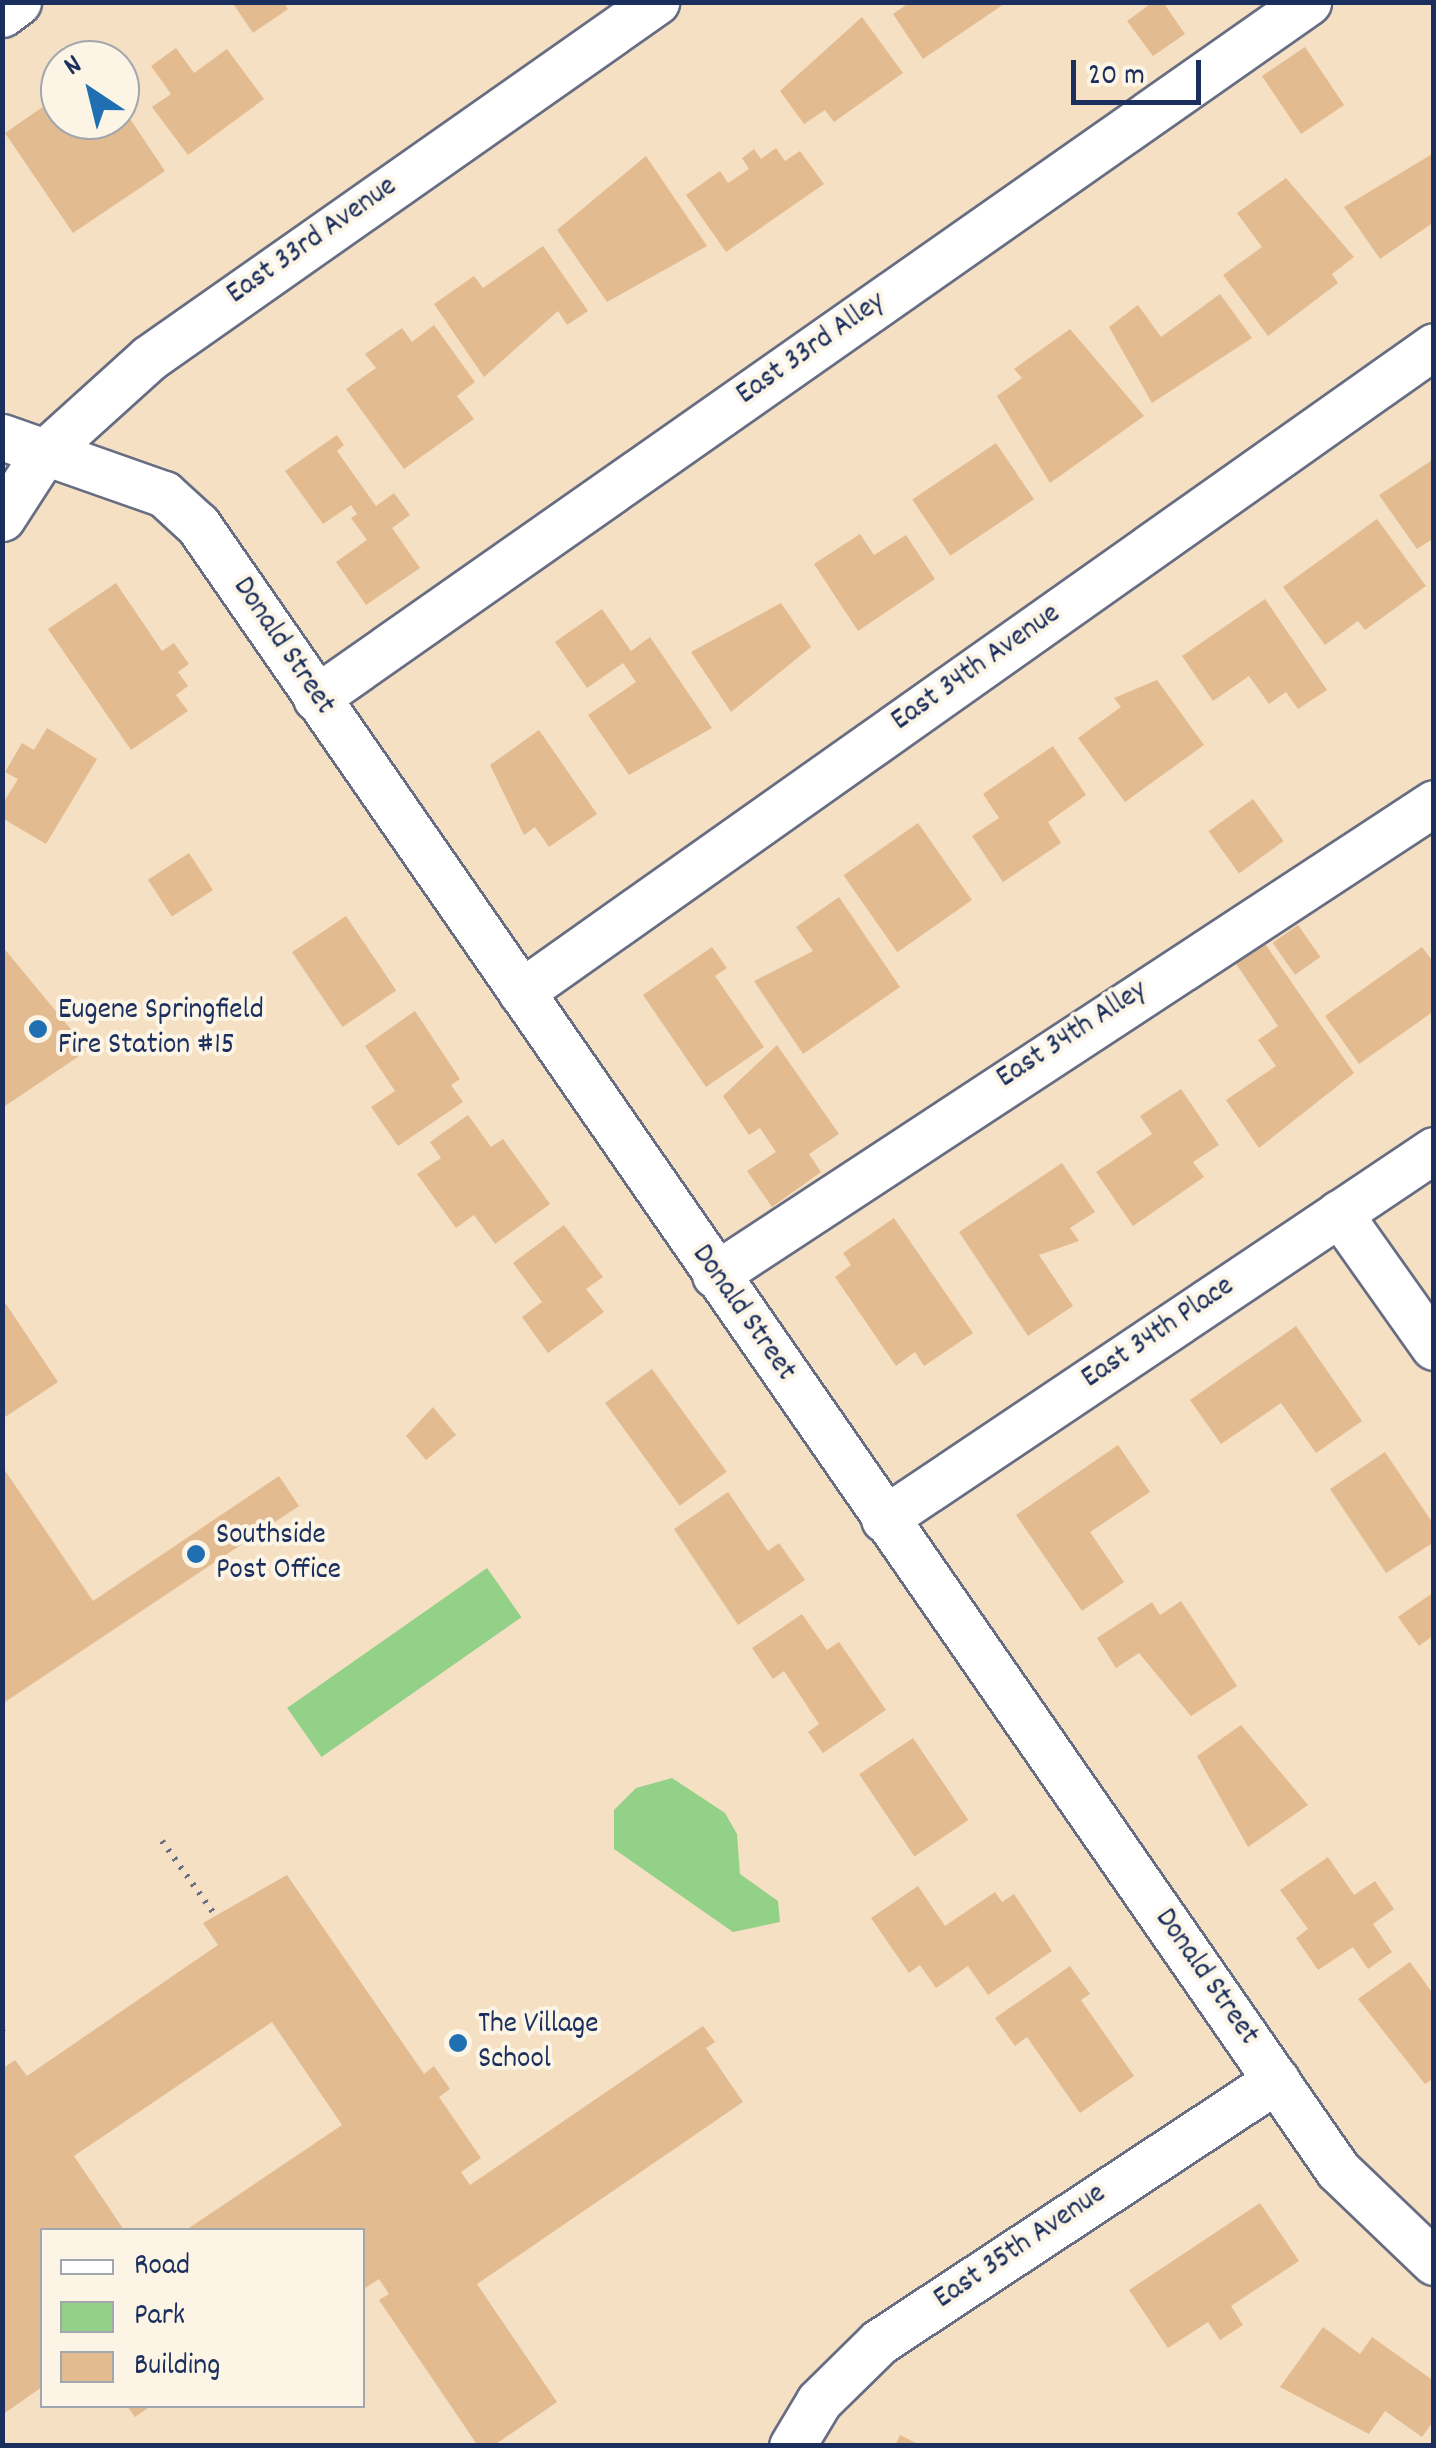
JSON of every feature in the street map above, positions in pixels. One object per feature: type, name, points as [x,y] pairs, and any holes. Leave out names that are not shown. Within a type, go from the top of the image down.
[{"type":"street","points":[[2,14],[18,2]]},
{"type":"street","name":"East 33rd Avenue","points":[[2,518],[44,453],[148,358],[656,2]]},
{"type":"street","name":"East 33rd Alley","points":[[316,698],[1308,2]]},
{"type":"street","name":"East 34th Avenue","points":[[521,992],[1434,346]]},
{"type":"street","name":"Donald Street","points":[[2,436],[164,494],[198,524],[1338,2170],[1434,2262]]},
{"type":"street","name":"East 34th Alley","points":[[715,1275],[1434,803]]},
{"type":"street","name":"East 34th Place","points":[[884,1519],[1434,1150]]},
{"type":"street","points":[[1340,1213],[1434,1347]]},
{"type":"street","name":"East 35th Avenue","points":[[792,2446],[819,2401],[879,2342],[1276,2080]]},
{"type":"path","points":[[162,1841],[214,1915]]},
{"type":"green space","points":[[487,1568],[521,1617],[322,1757],[287,1708]]},
{"type":"green space","points":[[672,1778],[725,1813],[737,1834],[740,1874],[778,1901],[780,1922],[733,1932],[614,1849],[614,1810],[636,1788]]},
{"type":"building","points":[[232,2],[283,2],[288,9],[253,33]]},
{"type":"building","points":[[910,2],[1007,2],[923,59],[893,14]]},
{"type":"building","points":[[1153,2],[1163,2],[1185,34],[1153,56],[1127,21]]},
{"type":"building","points":[[862,17],[903,73],[834,122],[825,110],[804,124],[780,91]]},
{"type":"building","points":[[1305,47],[1344,105],[1301,134],[1262,76]]},
{"type":"building","points":[[176,48],[194,73],[227,49],[264,99],[188,155],[152,107],[171,94],[151,66]]},
{"type":"building","points":[[40,109],[40,140],[140,140],[140,134],[165,171],[73,233],[5,133]]},
{"type":"building","points":[[776,148],[785,161],[800,151],[824,184],[726,252],[686,195],[720,171],[728,183],[749,169],[742,158],[754,149],[761,159]]},
{"type":"building","points":[[1434,153],[1434,222],[1380,259],[1344,207]]},
{"type":"building","points":[[646,156],[707,246],[607,302],[557,230]]},
{"type":"building","points":[[1286,178],[1354,257],[1332,274],[1338,283],[1268,336],[1223,275],[1262,247],[1237,213]]},
{"type":"building","points":[[543,246],[588,311],[567,325],[558,311],[484,377],[434,304],[474,276],[483,288]]},
{"type":"building","points":[[1220,294],[1252,338],[1152,403],[1109,327],[1138,305],[1161,337]]},
{"type":"building","points":[[434,325],[475,382],[457,396],[474,419],[404,469],[346,389],[376,368],[365,354],[402,328],[412,342]]},
{"type":"building","points":[[1070,329],[1144,416],[1050,483],[997,396],[1022,378],[1014,369]]},
{"type":"building","points":[[337,435],[344,445],[337,451],[376,506],[394,493],[410,515],[392,528],[420,568],[366,605],[336,562],[367,540],[351,518],[357,514],[351,505],[323,524],[285,471]]},
{"type":"building","points":[[996,443],[1034,499],[950,556],[912,499]]},
{"type":"building","points":[[1434,459],[1434,538],[1417,549],[1379,495]]},
{"type":"building","points":[[1377,519],[1426,586],[1365,630],[1358,621],[1325,645],[1283,587]]},
{"type":"building","points":[[860,534],[874,555],[906,535],[935,579],[858,631],[814,564]]},
{"type":"building","points":[[116,583],[162,651],[174,643],[189,664],[178,672],[188,686],[176,695],[188,711],[131,750],[48,629]]},
{"type":"building","points":[[1265,599],[1327,690],[1298,709],[1286,692],[1269,704],[1249,676],[1213,701],[1182,656]]},
{"type":"building","points":[[781,603],[811,647],[731,712],[691,652]]},
{"type":"building","points":[[602,609],[631,651],[650,637],[712,728],[629,775],[588,715],[636,682],[623,663],[587,688],[555,642]]},
{"type":"building","points":[[1157,680],[1204,745],[1125,802],[1078,738],[1121,707],[1114,698]]},
{"type":"building","points":[[47,728],[97,759],[46,844],[2,818],[2,805],[18,779],[5,772],[22,743],[34,750]]},
{"type":"building","points":[[539,730],[597,814],[549,847],[535,827],[524,835],[490,765]]},
{"type":"building","points":[[1053,746],[1086,795],[1048,822],[1061,843],[1003,882],[972,836],[999,818],[983,794]]},
{"type":"building","points":[[1253,799],[1284,841],[1239,873],[1209,831]]},
{"type":"building","points":[[918,823],[972,900],[897,952],[843,875]]},
{"type":"building","points":[[189,853],[213,890],[172,917],[148,880]]},
{"type":"building","points":[[839,897],[900,987],[803,1054],[754,981],[813,951],[796,927]]},
{"type":"building","points":[[346,916],[396,991],[342,1027],[292,952]]},
{"type":"building","points":[[1298,925],[1320,957],[1295,975],[1273,943]]},
{"type":"building","points":[[1257,932],[1354,1073],[1259,1148],[1226,1100],[1276,1066],[1258,1040],[1278,1026],[1228,952]]},
{"type":"building","name":"Eugene Springfield Fire Station #15","points":[[2,946],[88,1050],[2,1108]]},
{"type":"building","points":[[712,947],[727,968],[715,976],[764,1047],[706,1087],[643,995]]},
{"type":"building","points":[[1422,947],[1434,963],[1434,1011],[1359,1064],[1325,1016]]},
{"type":"building","points":[[415,1011],[460,1079],[451,1085],[463,1102],[398,1146],[371,1107],[395,1091],[365,1046]]},
{"type":"building","points":[[777,1045],[839,1134],[809,1154],[821,1172],[772,1207],[747,1171],[776,1152],[760,1128],[749,1135],[723,1096]]},
{"type":"building","points":[[1181,1089],[1219,1145],[1193,1162],[1204,1177],[1133,1226],[1096,1172],[1152,1134],[1140,1116]]},
{"type":"building","points":[[468,1115],[491,1147],[503,1139],[550,1204],[495,1244],[474,1215],[456,1228],[417,1174],[441,1158],[430,1142]]},
{"type":"building","points":[[1062,1163],[1095,1212],[1070,1228],[1079,1241],[1039,1255],[1073,1306],[1028,1336],[959,1232]]},
{"type":"building","points":[[894,1218],[973,1333],[924,1366],[915,1352],[896,1366],[835,1277],[851,1265],[843,1253]]},
{"type":"building","points":[[564,1225],[603,1277],[586,1289],[604,1312],[548,1353],[522,1317],[542,1302],[513,1263]]},
{"type":"building","points":[[6,1304],[58,1382],[2,1419],[2,1307]]},
{"type":"building","points":[[1296,1326],[1362,1421],[1316,1453],[1281,1403],[1221,1444],[1190,1400]]},
{"type":"building","points":[[652,1369],[727,1472],[680,1506],[605,1403]]},
{"type":"building","points":[[433,1407],[456,1435],[426,1460],[406,1436]]},
{"type":"building","points":[[1118,1445],[1150,1492],[1090,1532],[1124,1582],[1082,1611],[1016,1515]]},
{"type":"building","points":[[1385,1452],[1434,1525],[1434,1542],[1386,1573],[1330,1489]]},
{"type":"building","name":"Southside Post Office","points":[[2,1466],[93,1601],[279,1476],[299,1506],[2,1704]]},
{"type":"building","points":[[728,1492],[768,1551],[779,1543],[805,1580],[738,1625],[674,1529]]},
{"type":"building","points":[[1434,1592],[1434,1635],[1419,1646],[1398,1617]]},
{"type":"building","points":[[1181,1601],[1237,1686],[1191,1716],[1139,1653],[1116,1668],[1097,1638],[1152,1602],[1160,1615]]},
{"type":"building","points":[[802,1614],[827,1650],[839,1642],[886,1710],[823,1753],[808,1732],[819,1724],[784,1671],[773,1679],[752,1648]]},
{"type":"building","points":[[1241,1725],[1308,1805],[1248,1847],[1197,1756]]},
{"type":"building","points":[[913,1738],[968,1820],[914,1856],[859,1774]]},
{"type":"building","points":[[1328,1857],[1354,1895],[1375,1881],[1394,1909],[1373,1924],[1392,1952],[1368,1969],[1353,1947],[1318,1970],[1296,1938],[1308,1929],[1280,1890]]},
{"type":"building","name":"The Village School","points":[[287,1875],[424,2074],[434,2066],[450,2089],[439,2097],[481,2158],[461,2172],[470,2185],[703,2026],[715,2042],[706,2048],[743,2102],[477,2284],[557,2402],[493,2446],[478,2446],[379,2300],[389,2294],[379,2279],[365,2288],[365,2228],[189,2228],[342,2125],[272,2022],[74,2156],[123,2228],[40,2228],[40,2388],[2,2415],[2,2069],[15,2060],[27,2076],[218,1945],[203,1923]]},
{"type":"building","points":[[918,1886],[945,1926],[995,1892],[1002,1902],[1014,1894],[1052,1951],[988,1995],[968,1966],[936,1988],[920,1965],[909,1973],[871,1918]]},
{"type":"building","points":[[1410,1962],[1434,1995],[1434,2078],[1425,2084],[1358,1999]]},
{"type":"building","points":[[1070,1966],[1090,1994],[1081,2000],[1134,2076],[1080,2113],[1027,2037],[1015,2046],[995,2018]]},
{"type":"building","points":[[1260,2203],[1299,2261],[1231,2306],[1243,2325],[1220,2340],[1208,2322],[1168,2348],[1129,2290]]},
{"type":"building","points":[[1323,2327],[1360,2354],[1372,2337],[1434,2381],[1434,2420],[1422,2437],[1385,2411],[1369,2434],[1280,2387]]},
{"type":"building","points":[[128,2408],[148,2408],[135,2417]]},
{"type":"building","points":[[900,2435],[922,2446],[895,2446]]},
{"type":"place","name":"Eugene Springfield Fire Station #15","points":[[38,1029]]},
{"type":"place","name":"Southside Post Office","points":[[196,1554]]},
{"type":"place","name":"The Village School","points":[[458,2043]]}]
